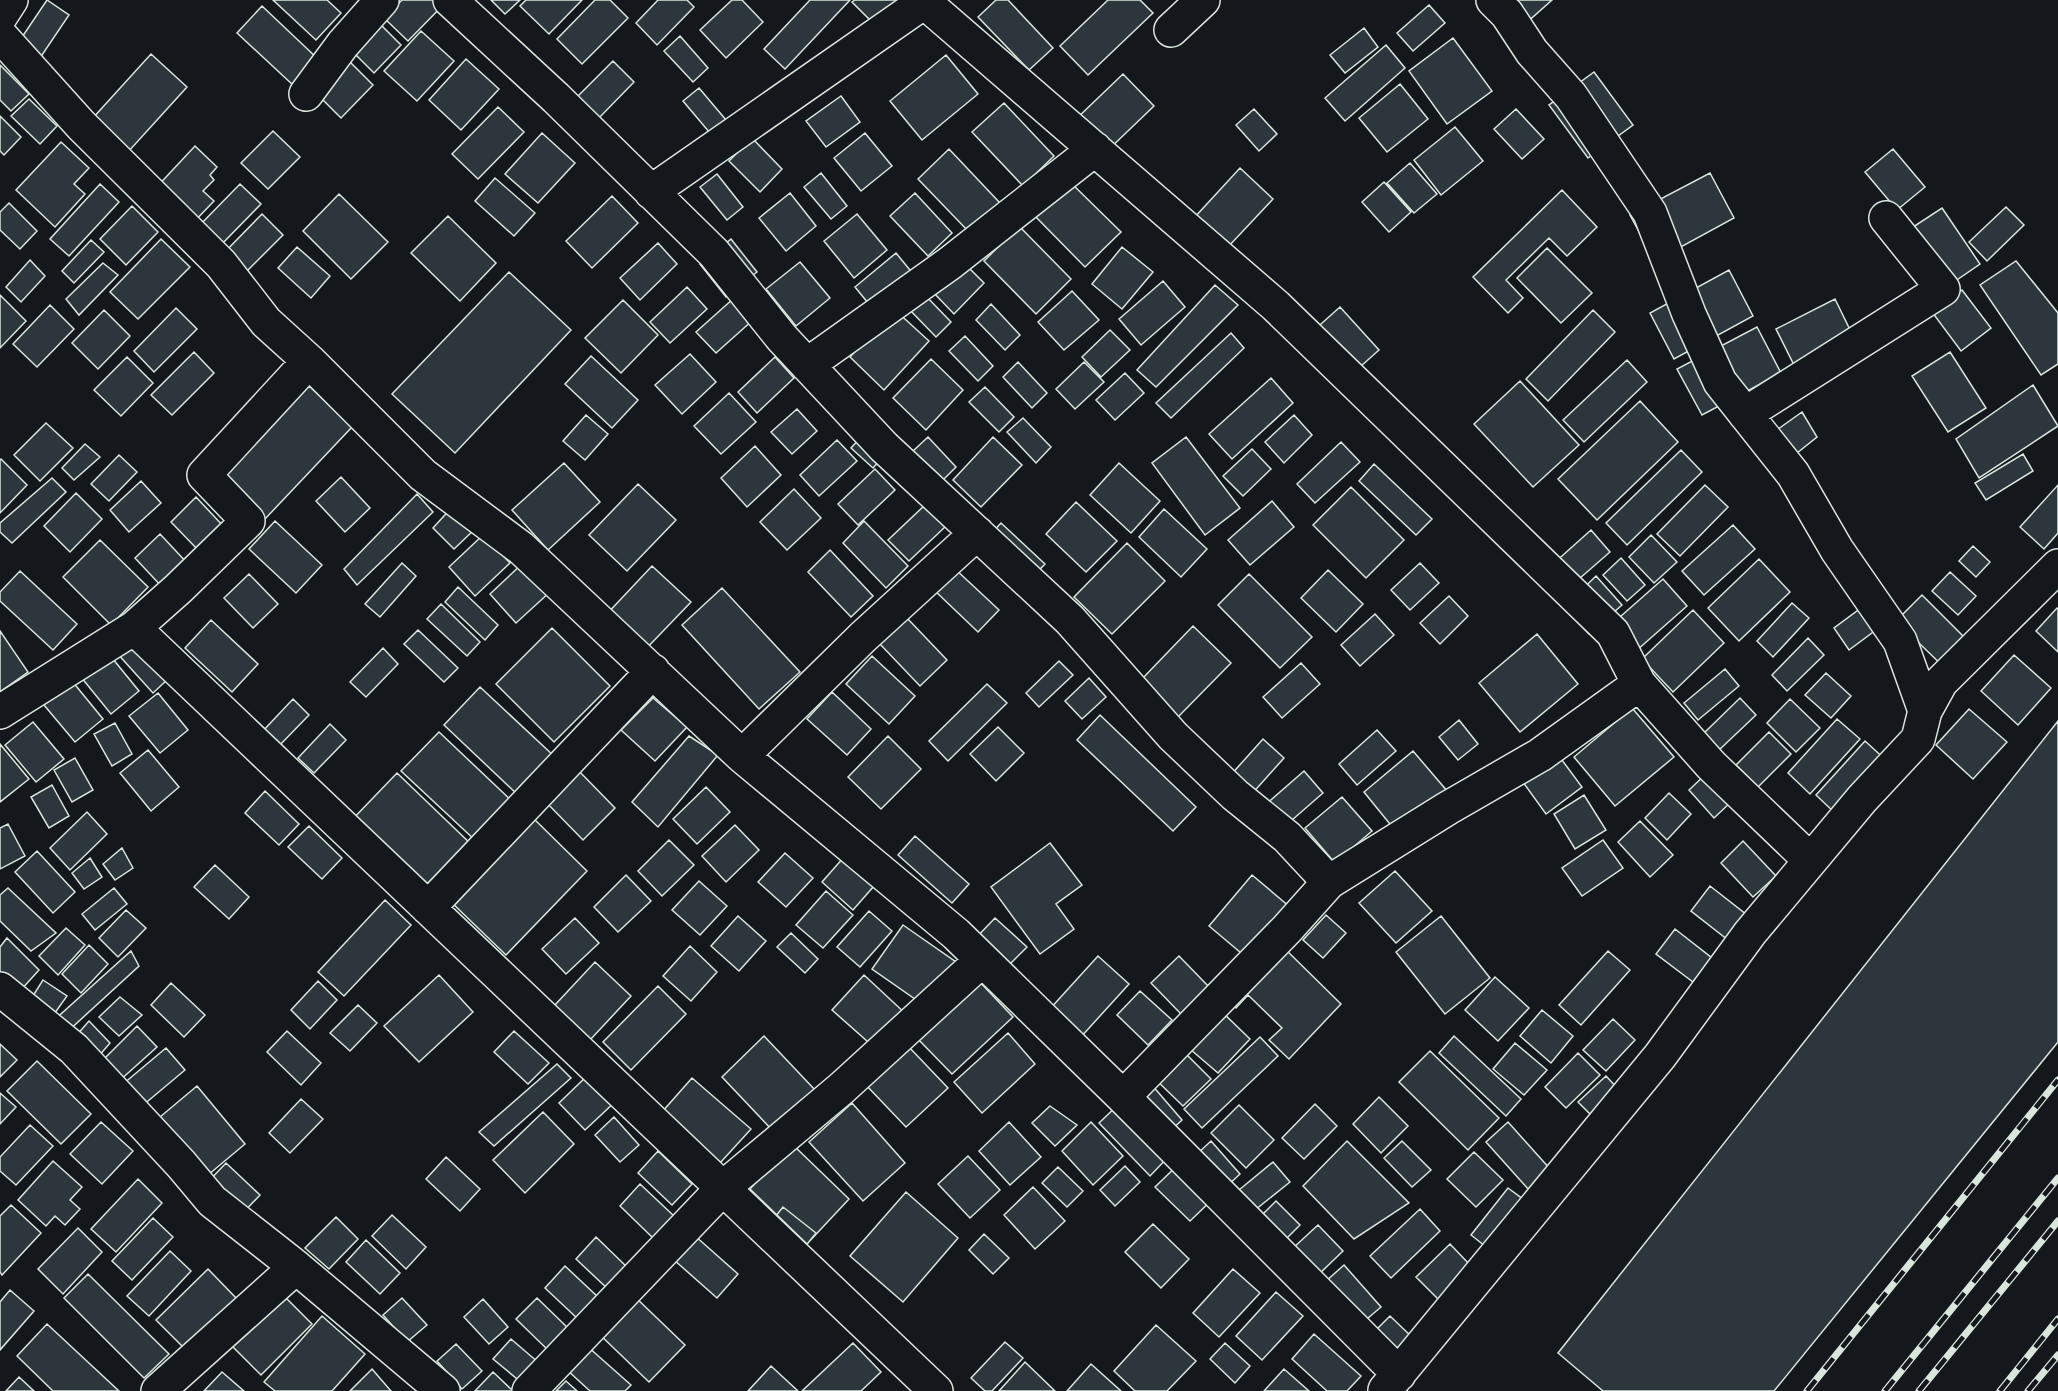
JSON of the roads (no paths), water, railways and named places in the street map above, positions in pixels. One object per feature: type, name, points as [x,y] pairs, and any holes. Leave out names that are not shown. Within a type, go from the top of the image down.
[{"type":"street","points":[[0,17],[10,0]]},
{"type":"street","points":[[306,94],[343,44],[382,0]]},
{"type":"street","points":[[450,0],[556,98],[714,254],[782,339],[885,447],[1070,620],[1173,736],[1235,795],[1287,837],[1329,882]]},
{"type":"street","points":[[1171,30],[1203,0]]},
{"type":"street","points":[[1493,0],[1507,14],[1532,52],[1571,96],[1650,213],[1689,314],[1720,382],[1792,474],[1838,550],[1900,641],[1925,711]]},
{"type":"street","points":[[651,192],[923,1],[1276,306],[1613,633],[1639,684],[1711,765],[1810,860]]},
{"type":"street","points":[[0,35],[81,125],[221,264],[266,322],[423,475],[521,548],[742,756],[956,934],[1123,1097],[1391,1383],[1660,1056],[1750,933],[1810,860],[1918,739],[1925,711],[1941,682],[2058,566]]},
{"type":"street","points":[[807,365],[950,263],[1095,149]]},
{"type":"street","points":[[1745,414],[1943,289],[1886,218]]},
{"type":"street","points":[[0,712],[134,628],[178,589],[248,520],[204,475],[309,362]]},
{"type":"street","points":[[742,756],[863,637],[977,533]]},
{"type":"street","points":[[134,628],[936,1391]]},
{"type":"street","points":[[428,908],[653,671]]},
{"type":"street","points":[[1123,1097],[1287,929],[1329,882],[1448,808],[1540,755],[1639,684]]},
{"type":"street","points":[[529,1391],[723,1188],[842,1088],[982,960]]},
{"type":"street","points":[[0,989],[74,1049],[182,1164],[212,1201],[296,1267],[443,1391]]},
{"type":"street","points":[[158,1391],[296,1267]]},
{"type":"railway","points":[[1807,1391],[2058,1080]]},
{"type":"railway","points":[[1885,1391],[2058,1178]]},
{"type":"railway","points":[[1919,1391],[2058,1221]]},
{"type":"railway","points":[[2000,1391],[2058,1319]]},
{"type":"railway","points":[[2028,1391],[2058,1355]]}]
